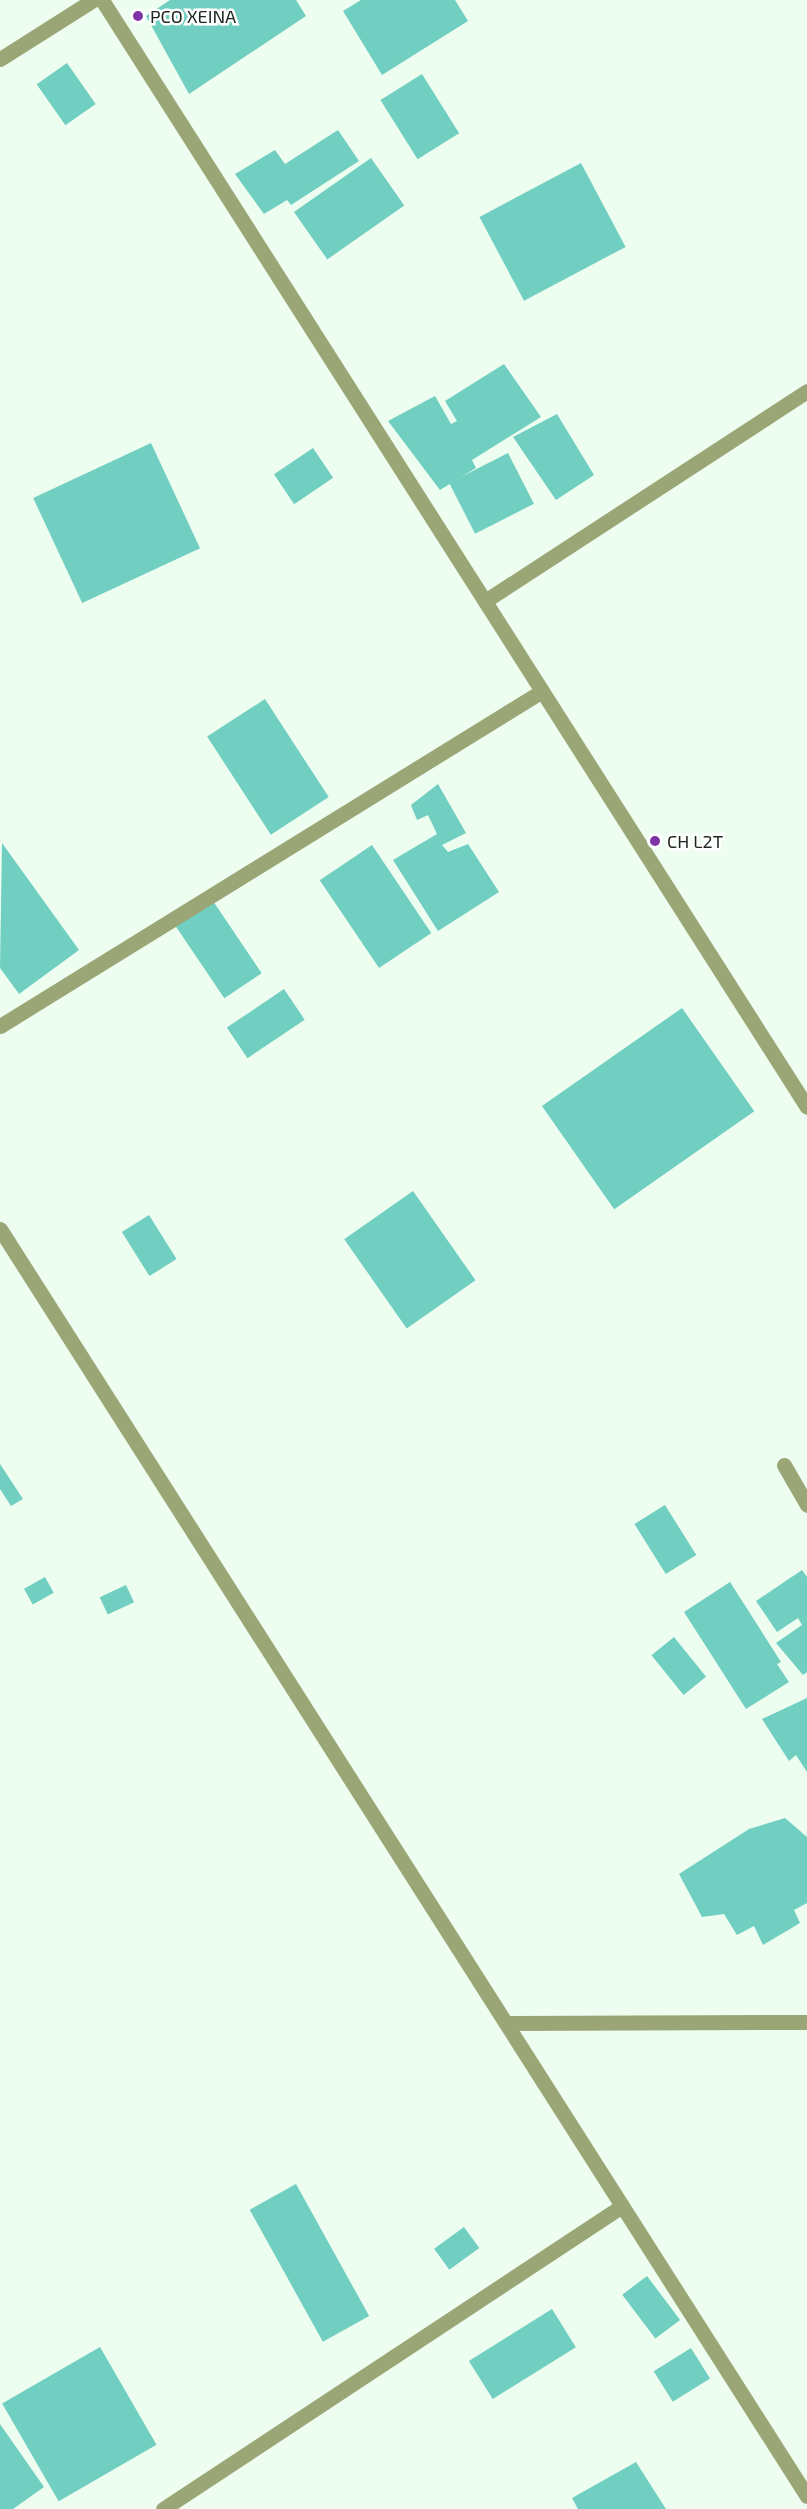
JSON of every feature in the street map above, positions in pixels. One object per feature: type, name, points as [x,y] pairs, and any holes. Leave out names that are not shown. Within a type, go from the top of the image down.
[{"type":"street","points":[[0,59],[93,0]]},
{"type":"street","points":[[102,0],[807,1107]]},
{"type":"street","points":[[485,602],[807,391]]},
{"type":"street","points":[[0,1026],[542,691]]},
{"type":"street","points":[[0,1229],[509,2023],[622,2206],[807,2496]]},
{"type":"street","points":[[783,1465],[807,1505]]},
{"type":"street","points":[[509,2023],[807,2022]]},
{"type":"street","points":[[164,2509],[622,2206]]},
{"type":"building","points":[[170,0],[296,0],[306,16],[189,94],[146,16]]},
{"type":"building","points":[[361,0],[455,0],[468,21],[382,75],[343,11]]},
{"type":"building","points":[[67,63],[96,104],[65,125],[37,84]]},
{"type":"building","points":[[422,74],[459,133],[418,159],[380,100]]},
{"type":"building","points":[[338,130],[359,161],[291,205],[287,200],[264,214],[235,174],[275,150],[285,164]]},
{"type":"building","points":[[371,158],[404,206],[327,259],[294,212]]},
{"type":"building","points":[[581,163],[626,247],[524,301],[479,217]]},
{"type":"building","points":[[504,364],[541,417],[472,460],[476,468],[440,490],[388,421],[435,396],[451,424],[457,421],[445,401]]},
{"type":"building","points":[[557,414],[594,475],[556,500],[513,437]]},
{"type":"building","points":[[151,443],[200,548],[82,603],[33,498]]},
{"type":"building","points":[[313,448],[333,478],[294,504],[274,474]]},
{"type":"building","points":[[508,453],[534,504],[475,534],[449,483]]},
{"type":"building","points":[[265,699],[329,797],[271,835],[207,737]]},
{"type":"building","points":[[438,784],[466,833],[442,845],[448,852],[468,844],[499,892],[438,931],[393,860],[437,834],[428,815],[417,820],[411,805]]},
{"type":"building","points":[[2,843],[79,950],[19,994],[0,968]]},
{"type":"building","points":[[372,845],[431,933],[379,968],[320,880]]},
{"type":"building","points":[[213,901],[262,973],[224,998],[176,926]]},
{"type":"building","points":[[284,989],[305,1020],[247,1058],[227,1028]]},
{"type":"building","points":[[682,1008],[754,1111],[614,1209],[542,1106]]},
{"type":"building","points":[[413,1191],[476,1280],[407,1328],[344,1239]]},
{"type":"building","points":[[149,1215],[177,1259],[149,1276],[122,1232]]},
{"type":"building","points":[[0,1464],[23,1499],[11,1506],[0,1489]]},
{"type":"building","points":[[665,1505],[696,1555],[666,1574],[634,1524]]},
{"type":"building","points":[[802,1570],[807,1577],[807,1672],[803,1675],[776,1643],[802,1625],[798,1618],[777,1632],[756,1601]]},
{"type":"building","points":[[45,1577],[54,1593],[33,1604],[24,1589]]},
{"type":"building","points":[[730,1582],[781,1662],[777,1664],[789,1682],[746,1709],[684,1612]]},
{"type":"building","points":[[126,1585],[134,1602],[108,1614],[100,1597]]},
{"type":"building","points":[[674,1637],[706,1677],[684,1695],[651,1655]]},
{"type":"building","points":[[807,1698],[807,1772],[796,1755],[789,1761],[762,1719]]},
{"type":"building","points":[[785,1818],[807,1837],[807,1903],[794,1910],[800,1923],[763,1945],[754,1926],[737,1935],[724,1914],[702,1917],[679,1874],[749,1829]]},
{"type":"building","points":[[296,2184],[369,2316],[323,2342],[250,2210]]},
{"type":"building","points":[[464,2227],[479,2248],[449,2270],[434,2249]]},
{"type":"building","points":[[647,2276],[680,2320],[655,2339],[622,2295]]},
{"type":"building","points":[[552,2309],[576,2347],[493,2399],[469,2361]]},
{"type":"building","points":[[100,2347],[156,2445],[59,2501],[2,2404]]},
{"type":"building","points":[[691,2348],[710,2379],[673,2402],[654,2371]]},
{"type":"building","points":[[0,2424],[44,2487],[13,2509],[0,2509]]},
{"type":"building","points":[[636,2462],[666,2509],[578,2509],[572,2498]]},
{"type":"place","name":"PCO XEINA","points":[[138,16]]},
{"type":"place","name":"CH L2T","points":[[655,841]]}]
